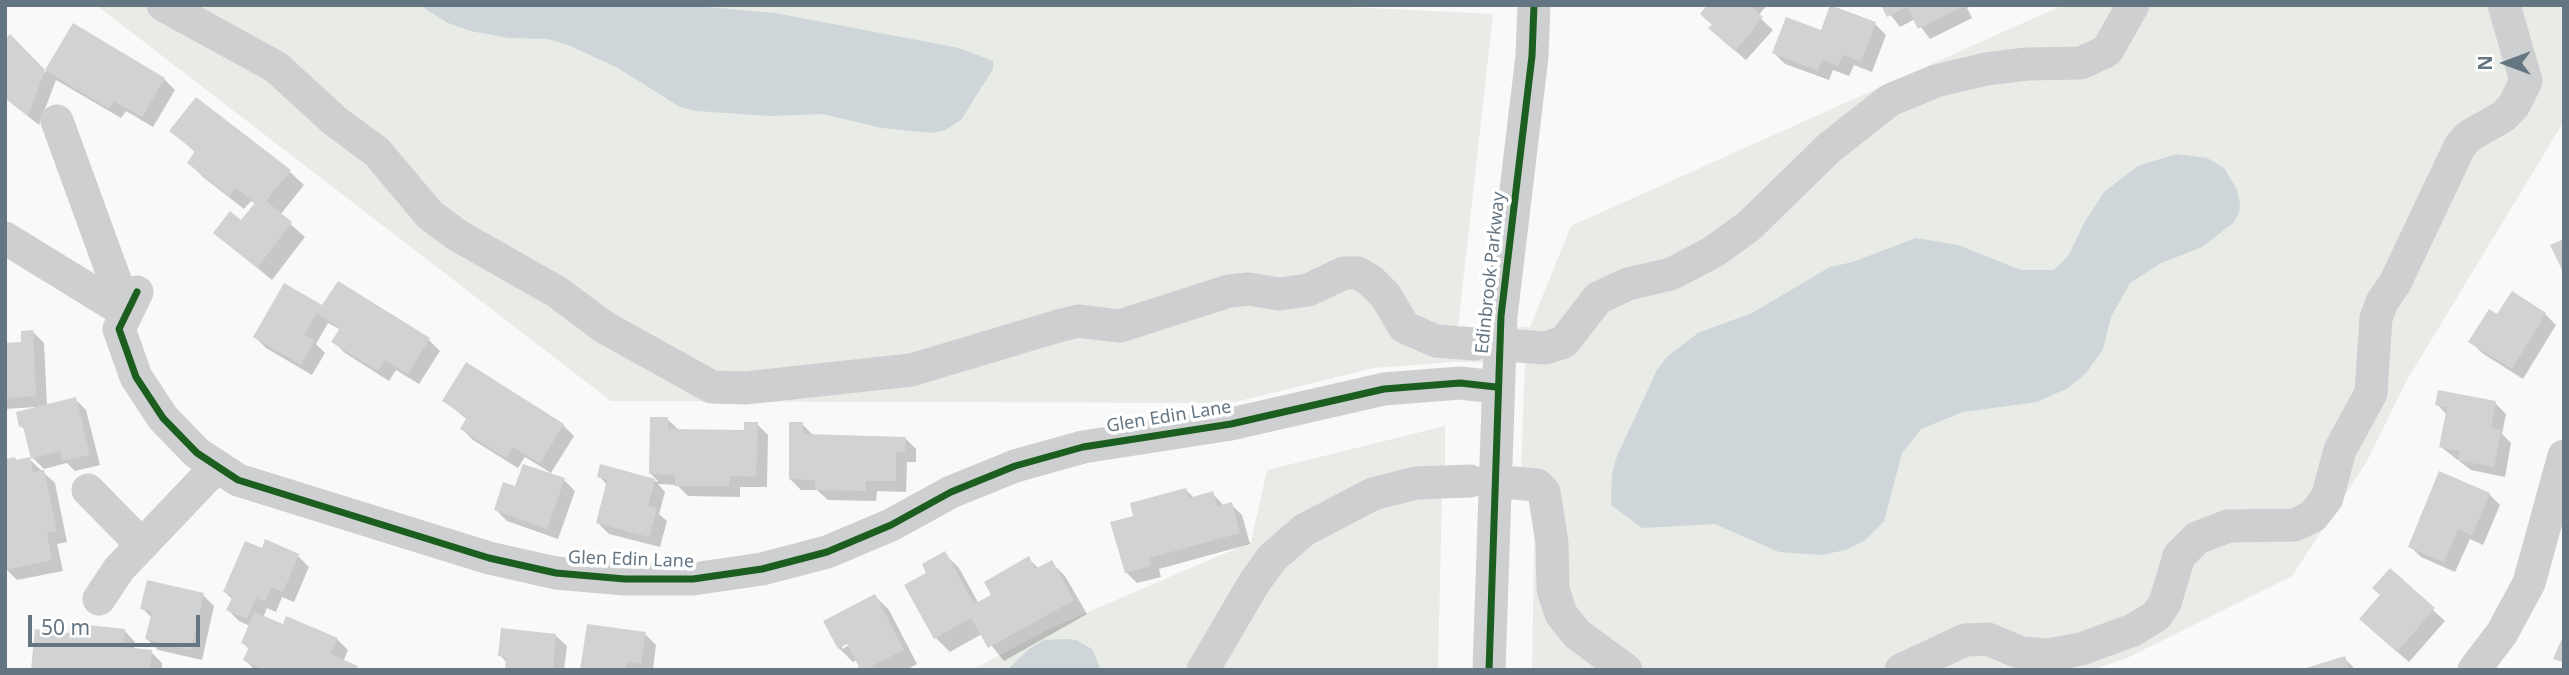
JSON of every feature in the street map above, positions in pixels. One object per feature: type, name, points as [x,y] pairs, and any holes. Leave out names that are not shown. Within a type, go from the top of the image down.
[{"type":"street","points":[[163,5],[276,67],[335,121],[377,152],[430,215],[457,235],[557,292],[604,327],[712,387],[745,388],[911,370],[1078,321],[1120,326],[1229,291],[1249,289],[1279,294],[1308,290],[1344,273],[1359,273],[1371,281],[1386,296],[1404,327],[1436,341],[1475,344]]},
{"type":"street","name":"Edinbrook Parkway","points":[[1489,670],[1496,387],[1505,266],[1532,56],[1534,5]]},
{"type":"street","points":[[1519,346],[1545,348],[1564,342],[1598,298],[1628,284],[1671,274],[1713,252],[1749,226],[1830,147],[1890,100],[1936,81],[1986,69],[2026,64],[2081,63],[2107,51],[2133,5]]},
{"type":"street","points":[[1901,670],[1965,640],[1988,639],[2021,653],[2048,655],[2081,649],[2133,630],[2156,616],[2165,603],[2179,556],[2197,538],[2228,526],[2295,525],[2313,516],[2327,498],[2340,450],[2371,393],[2376,318],[2382,302],[2395,283],[2460,146],[2469,136],[2504,116],[2514,105],[2526,80],[2504,5]]},
{"type":"street","points":[[57,121],[132,303]]},
{"type":"street","points":[[5,238],[132,303]]},
{"type":"street","name":"Glen Edin Lane","points":[[132,303],[119,329],[136,377],[163,418],[197,453],[238,480],[489,558],[556,573],[625,579],[693,579],[762,569],[827,552],[891,525],[951,492],[1002,471],[1083,447],[1231,424],[1384,389],[1460,383],[1496,387]]},
{"type":"street","points":[[2474,670],[2502,633],[2529,583],[2564,456]]},
{"type":"street","points":[[99,599],[119,569],[217,466]]},
{"type":"street","points":[[1203,670],[1254,583],[1272,558],[1304,530],[1373,494],[1416,483],[1470,481]]},
{"type":"street","points":[[1514,483],[1537,485],[1544,492],[1552,543],[1553,589],[1561,614],[1577,634],[1626,670]]},
{"type":"street","points":[[88,490],[142,545]]},
{"type":"shaded area","points":[[96,5],[1308,5],[1493,14],[1458,327],[1530,327],[1571,226],[2063,5],[2564,5],[2564,121],[2407,380],[2366,463],[2292,576],[2127,658],[2092,670],[1532,670],[1535,498],[1442,494],[1438,670],[972,670],[1051,628],[1251,542],[1267,470],[1445,426],[1445,467],[1521,470],[1525,362],[1454,362],[1374,368],[1231,403],[611,401]]},
{"type":"shaded area","points":[[419,5],[687,5],[775,13],[959,48],[993,61],[993,69],[961,120],[945,130],[932,133],[882,128],[823,114],[769,116],[697,111],[680,107],[618,68],[568,45],[548,39],[509,38],[470,31],[448,23]]},
{"type":"shaded area","points":[[2176,154],[2207,158],[2224,168],[2237,190],[2240,203],[2239,213],[2233,223],[2202,247],[2161,263],[2130,283],[2111,317],[2103,349],[2086,373],[2068,388],[2037,402],[1963,412],[1921,429],[1902,453],[1884,521],[1865,540],[1846,550],[1821,555],[1779,552],[1715,524],[1642,528],[1611,505],[1612,474],[1617,456],[1657,370],[1667,357],[1698,333],[1752,313],[1830,267],[1853,262],[1916,238],[1958,245],[2021,270],[2054,270],[2069,255],[2083,225],[2104,192],[2138,166]]},
{"type":"shaded area","points":[[1044,640],[1076,640],[1092,649],[1101,670],[1007,670],[1029,649]]},
{"type":"building","points":[[1707,5],[1749,5],[1763,17],[1735,51],[1708,28],[1712,25],[1700,14]]},
{"type":"building","points":[[1830,5],[1876,22],[1861,62],[1843,55],[1838,66],[1822,60],[1818,71],[1772,53],[1786,17],[1821,30]]},
{"type":"building","points":[[1881,5],[1966,5],[1918,29],[1907,7],[1887,17]]},
{"type":"building","points":[[73,23],[165,78],[142,117],[114,101],[109,109],[45,70]]},
{"type":"building","points":[[10,34],[45,70],[28,116],[5,98],[5,40]]},
{"type":"building","points":[[196,97],[291,170],[266,201],[292,222],[257,268],[213,233],[230,211],[241,220],[255,203],[236,188],[229,196],[187,163],[195,151],[169,131]]},
{"type":"building","points":[[2564,239],[2564,274],[2550,245]]},
{"type":"building","points":[[338,281],[430,338],[408,374],[385,360],[378,371],[331,342],[340,328],[317,313],[304,335],[315,340],[301,365],[253,337],[284,283],[322,305]]},
{"type":"building","points":[[2512,291],[2546,313],[2512,369],[2468,342],[2489,309],[2497,314]]},
{"type":"building","points":[[33,330],[36,396],[5,398],[5,343],[21,342],[21,331]]},
{"type":"building","points":[[466,362],[564,424],[540,463],[513,447],[506,458],[460,429],[467,417],[442,401]]},
{"type":"building","points":[[2438,390],[2496,401],[2491,428],[2501,430],[2494,467],[2458,460],[2460,451],[2439,447],[2447,407],[2435,405]]},
{"type":"building","points":[[76,397],[90,455],[62,461],[60,451],[31,459],[23,426],[19,427],[16,412]]},
{"type":"building","points":[[650,417],[668,417],[668,429],[744,430],[744,422],[758,422],[756,477],[730,476],[729,486],[675,486],[675,475],[649,474]]},
{"type":"building","points":[[789,422],[803,422],[803,434],[906,437],[905,452],[896,452],[896,481],[866,481],[866,491],[815,490],[815,480],[789,479]]},
{"type":"building","points":[[15,457],[16,460],[30,457],[33,472],[44,470],[57,531],[47,533],[52,560],[5,570],[5,459]]},
{"type":"building","points":[[523,464],[565,478],[547,529],[494,510],[503,482],[515,486]]},
{"type":"building","points":[[600,464],[655,479],[648,506],[657,508],[649,537],[596,523],[607,480],[597,477]]},
{"type":"building","points":[[2439,471],[2490,493],[2472,535],[2458,529],[2444,562],[2408,547]]},
{"type":"building","points":[[1186,488],[1189,498],[1213,491],[1217,506],[1232,502],[1240,533],[1149,558],[1151,566],[1125,573],[1110,522],[1133,516],[1130,503]]},
{"type":"building","points":[[265,539],[299,554],[283,592],[271,587],[265,602],[256,598],[247,619],[226,610],[233,596],[223,592],[245,541],[262,548]]},
{"type":"building","points":[[945,551],[974,604],[991,595],[984,582],[1029,556],[1035,569],[1052,560],[1074,600],[988,648],[971,618],[934,639],[904,585],[926,573],[922,564]]},
{"type":"building","points":[[2390,568],[2435,608],[2397,652],[2359,619],[2380,595],[2372,588]]},
{"type":"building","points":[[147,580],[204,593],[191,650],[145,639],[152,611],[140,609]]},
{"type":"building","points":[[875,594],[904,650],[870,667],[871,670],[854,670],[859,667],[847,644],[838,649],[823,621]]},
{"type":"building","points":[[254,612],[283,624],[286,616],[338,638],[330,654],[358,666],[357,670],[265,670],[243,660],[249,647],[241,643]]},
{"type":"building","points":[[70,623],[125,629],[123,647],[152,650],[150,670],[31,670],[35,629],[69,633]]},
{"type":"building","points":[[587,624],[646,632],[641,664],[627,662],[626,670],[580,670]]},
{"type":"building","points":[[501,628],[556,634],[553,670],[505,670],[506,657],[498,656]]},
{"type":"building","points":[[2564,634],[2564,663],[2553,659]]},
{"type":"building","points":[[2345,656],[2349,670],[2303,670],[2303,669]]},
{"type":"cycle path","points":[[1489,670],[1501,316],[1532,56],[1534,5]]},
{"type":"cycle path","points":[[137,292],[119,329],[136,377],[163,418],[197,453],[238,480],[489,558],[556,573],[625,579],[693,579],[762,569],[827,552],[891,525],[951,492],[1015,466],[1083,447],[1231,424],[1384,389],[1460,383],[1496,387]]}]
